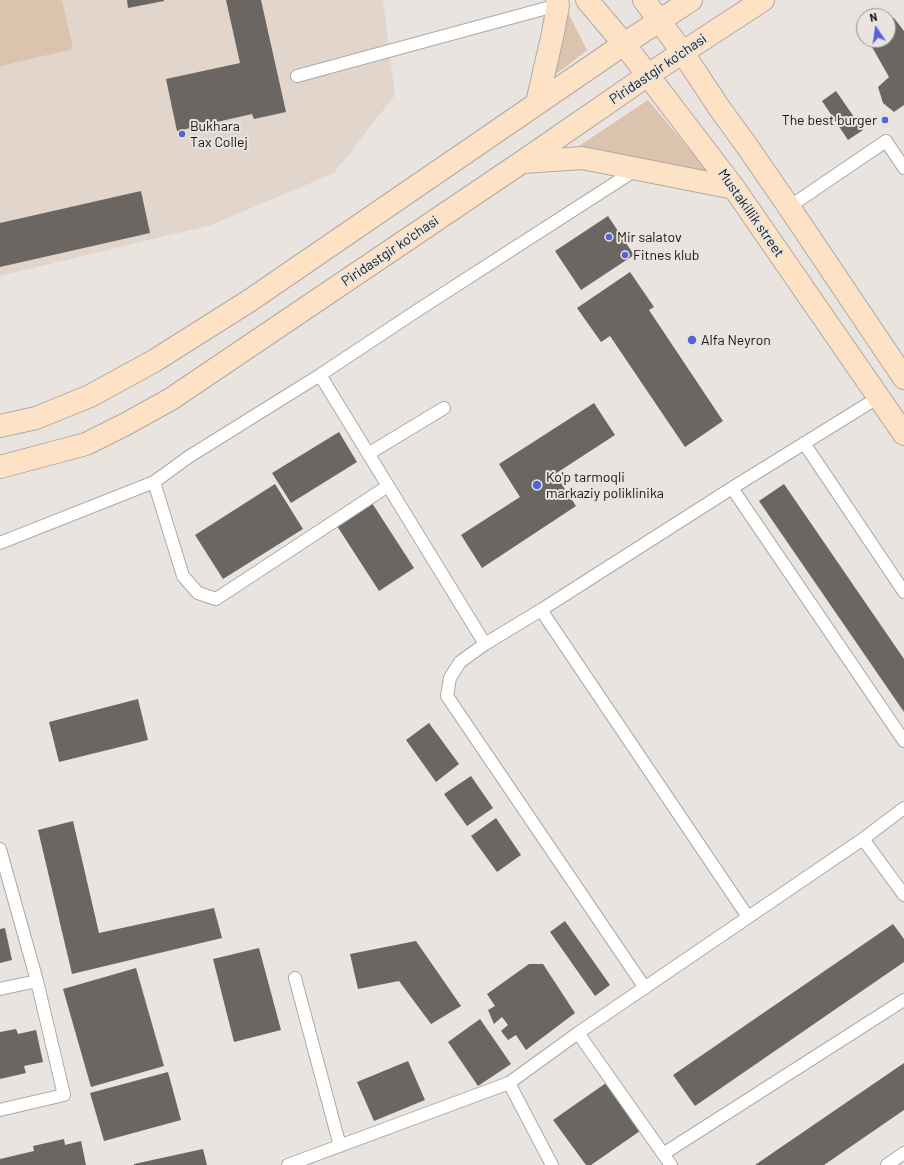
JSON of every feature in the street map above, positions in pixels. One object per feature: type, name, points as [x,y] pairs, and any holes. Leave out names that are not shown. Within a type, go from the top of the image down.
[{"type":"main road","name":"Mustakillik street","points":[[587,0],[624,44],[734,188],[904,434]]},
{"type":"main road","points":[[644,0],[684,53],[720,109],[789,207],[904,379],[879,397]]},
{"type":"main road","points":[[0,426],[36,418],[90,396],[154,362],[249,301],[537,103],[691,0]]},
{"type":"main road","name":"Piridastgir ko'chasi","points":[[0,467],[86,444],[171,399],[648,75],[684,53],[763,0]]},
{"type":"main road","points":[[537,103],[548,60],[557,3]]},
{"type":"main road","points":[[522,162],[582,158],[734,188]]},
{"type":"lane","points":[[297,76],[557,3]]},
{"type":"lane","points":[[789,207],[886,141],[904,168]]},
{"type":"lane","points":[[0,542],[154,482],[190,456],[320,375],[637,169]]},
{"type":"lane","points":[[320,375],[485,644]]},
{"type":"lane","points":[[645,988],[447,696],[450,678],[460,662],[485,644],[542,610],[732,488],[879,397]]},
{"type":"lane","points":[[368,454],[444,408]]},
{"type":"lane","points":[[804,443],[904,592]]},
{"type":"lane","points":[[154,482],[183,576],[198,593],[216,599],[388,486]]},
{"type":"lane","points":[[732,488],[904,741]]},
{"type":"lane","points":[[542,610],[748,917]]},
{"type":"lane","points":[[288,1165],[509,1083],[578,1033],[863,839],[904,808]]},
{"type":"lane","points":[[863,839],[904,895]]},
{"type":"lane","points":[[0,849],[3,871],[37,981],[64,1095],[0,1110]]},
{"type":"lane","points":[[295,978],[340,1146]]},
{"type":"lane","points":[[0,989],[37,981]]},
{"type":"lane","points":[[663,1154],[904,1000]]},
{"type":"lane","points":[[578,1033],[671,1165]]},
{"type":"lane","points":[[509,1083],[552,1165]]},
{"type":"lane","points":[[887,1165],[904,1153]]},
{"type":"shaded area","name":"Bukhara Tax Collej","points":[[0,0],[383,0],[395,95],[334,173],[211,225],[0,276]]},
{"type":"shaded area","points":[[0,0],[62,0],[73,49],[0,66]]},
{"type":"shaded area","points":[[566,9],[587,50],[555,75],[561,42]]},
{"type":"shaded area","points":[[648,100],[711,175],[579,146]]},
{"type":"building","points":[[127,0],[164,0],[164,1],[128,8]]},
{"type":"building","points":[[226,0],[261,0],[286,112],[254,119],[252,114],[177,131],[166,79],[240,63]]},
{"type":"building","points":[[896,21],[904,31],[904,105],[894,112],[883,103],[878,87],[889,77],[873,48],[896,48]]},
{"type":"building","points":[[836,91],[863,130],[848,140],[822,101]]},
{"type":"building","points":[[141,191],[150,233],[0,267],[0,223]]},
{"type":"building","points":[[608,216],[634,255],[581,290],[555,251]]},
{"type":"building","points":[[630,272],[654,307],[649,310],[723,421],[685,447],[610,336],[601,342],[577,308]]},
{"type":"building","name":"Ko'p tarmoqli markaziy poliklinika","points":[[594,403],[615,435],[555,474],[576,506],[482,568],[461,535],[520,497],[499,464]]},
{"type":"building","points":[[339,432],[357,462],[291,503],[272,473]]},
{"type":"building","points":[[275,484],[303,529],[223,579],[195,535]]},
{"type":"building","points":[[784,484],[904,659],[904,712],[759,501]]},
{"type":"building","points":[[372,503],[414,568],[379,591],[337,526]]},
{"type":"building","points":[[138,699],[148,740],[59,762],[49,722]]},
{"type":"building","points":[[429,723],[459,764],[436,782],[406,740]]},
{"type":"building","points":[[471,776],[493,808],[467,826],[444,794]]},
{"type":"building","points":[[496,818],[521,855],[497,872],[471,836]]},
{"type":"building","points":[[73,821],[99,933],[214,908],[222,938],[72,974],[38,830]]},
{"type":"building","points":[[565,921],[610,985],[595,996],[550,932]]},
{"type":"building","points":[[893,924],[904,939],[904,962],[695,1106],[673,1075]]},
{"type":"building","points":[[5,928],[12,960],[0,963],[0,929]]},
{"type":"building","points":[[416,941],[461,1006],[431,1024],[399,981],[358,989],[350,954]]},
{"type":"building","points":[[259,948],[281,1030],[234,1042],[213,959]]},
{"type":"building","points":[[529,964],[543,964],[575,1013],[526,1050],[516,1035],[508,1040],[501,1031],[508,1025],[502,1017],[494,1024],[488,1010],[495,1006],[487,994]]},
{"type":"building","points":[[136,968],[164,1066],[91,1087],[63,989]]},
{"type":"building","points":[[480,1019],[511,1064],[478,1086],[448,1042]]},
{"type":"building","points":[[16,1029],[18,1034],[36,1030],[43,1062],[24,1066],[26,1073],[0,1079],[0,1032]]},
{"type":"building","points":[[408,1061],[425,1100],[374,1121],[357,1082]]},
{"type":"building","points":[[904,1063],[904,1110],[824,1165],[755,1165]]},
{"type":"building","points":[[168,1072],[181,1120],[104,1141],[90,1093]]},
{"type":"building","points":[[606,1083],[640,1131],[591,1165],[586,1165],[553,1120]]},
{"type":"building","points":[[64,1139],[65,1145],[81,1141],[86,1165],[0,1165],[0,1159],[34,1151],[33,1146]]},
{"type":"building","points":[[203,1149],[207,1165],[134,1165],[134,1164]]},
{"type":"place","name":"The best burger","points":[[885,120]]},
{"type":"place","name":"Bukhara Tax Collej","points":[[182,134]]},
{"type":"place","name":"Mir salatov","points":[[609,237]]},
{"type":"place","name":"Fitnes klub","points":[[625,255]]},
{"type":"place","name":"Alfa Neyron","points":[[692,340]]},
{"type":"place","name":"Ko'p tarmoqli markaziy poliklinika","points":[[537,485]]}]
